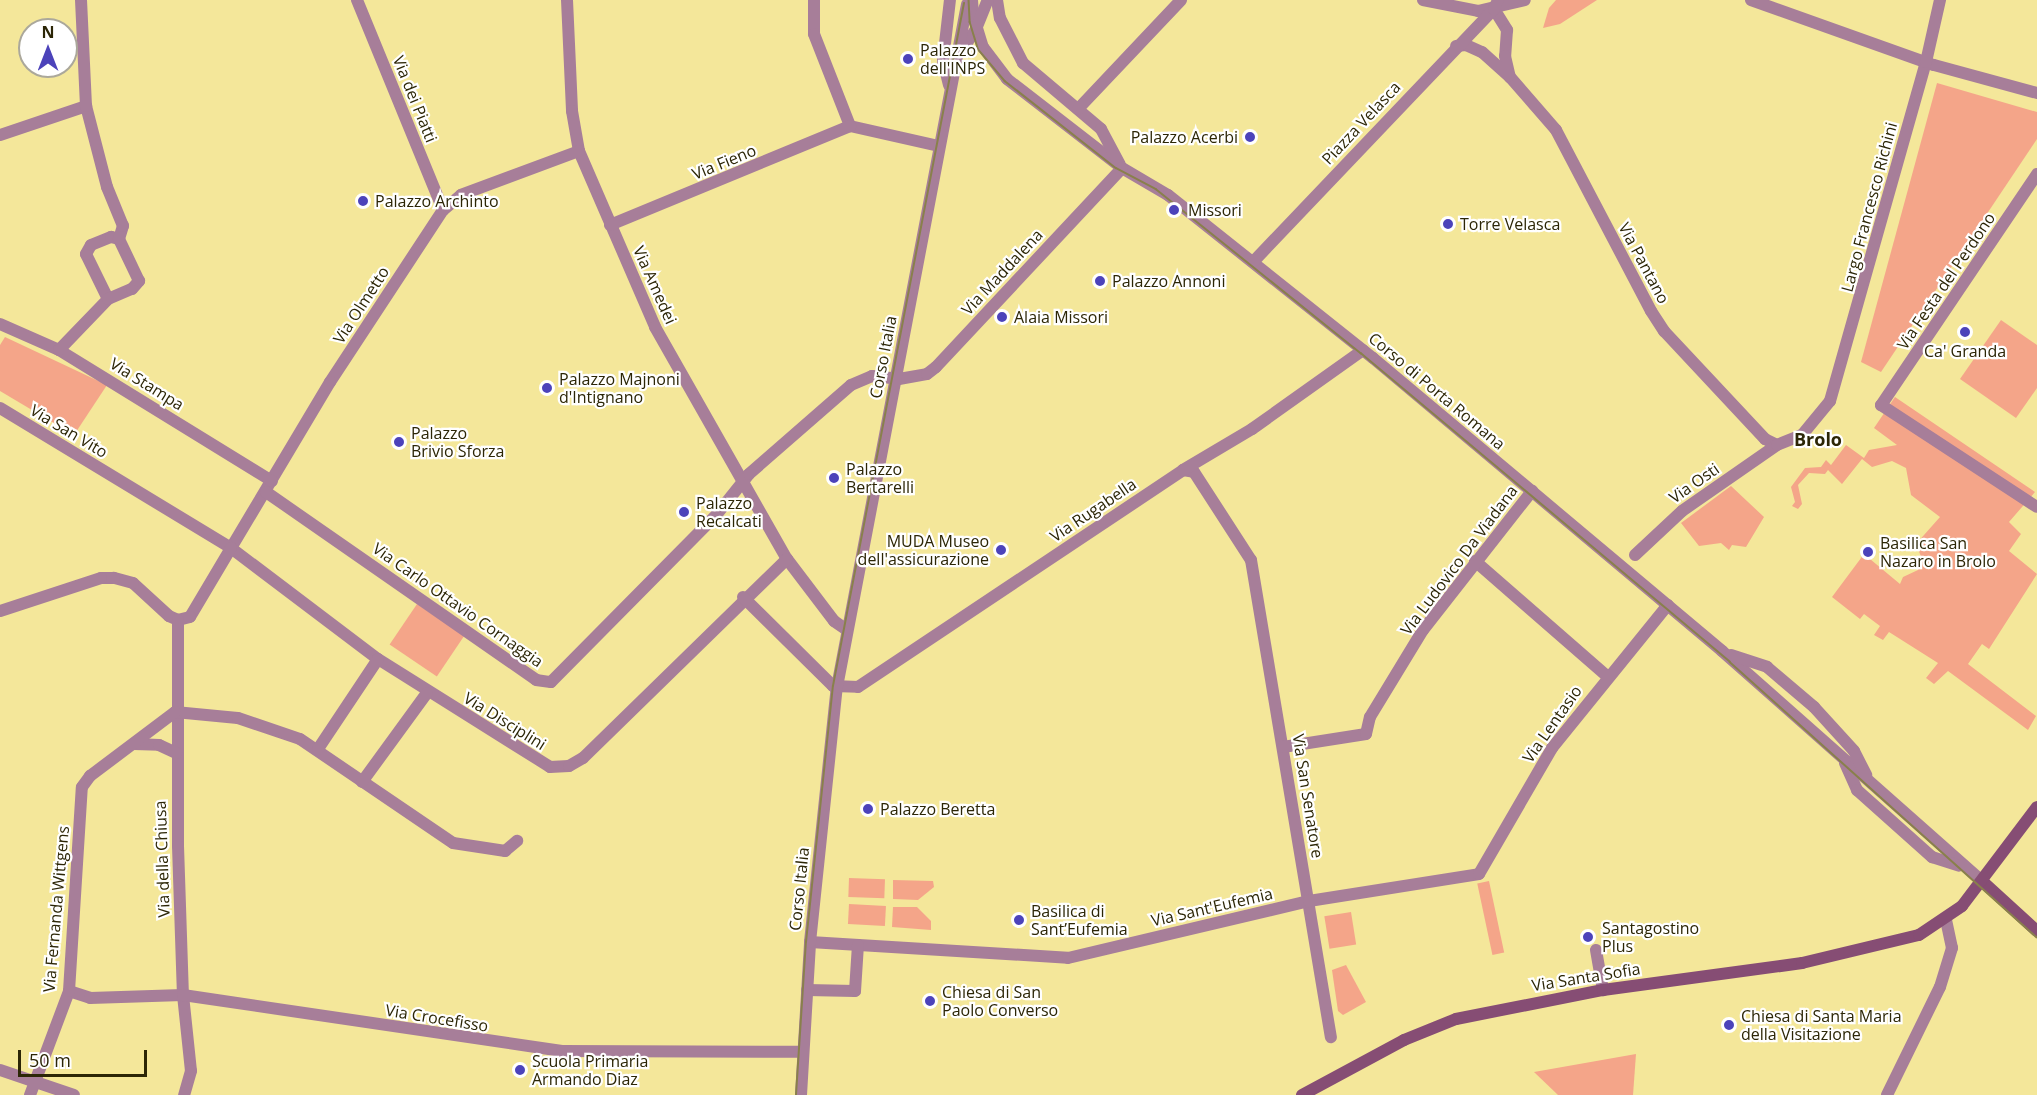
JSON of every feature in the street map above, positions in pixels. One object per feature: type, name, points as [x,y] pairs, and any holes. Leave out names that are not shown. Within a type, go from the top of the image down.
[{"type":"street","points":[[59,350],[108,299],[132,289],[139,281],[119,239],[123,226],[107,187],[86,106],[81,0]]},
{"type":"street","name":"Via dei Piatti","points":[[357,0],[443,210]]},
{"type":"street","name":"Via Amedei","points":[[567,0],[572,111],[579,151],[655,327],[787,559],[834,621],[846,630]]},
{"type":"street","points":[[813,0],[814,34],[850,126],[939,146]]},
{"type":"street","points":[[950,0],[943,61],[950,89]]},
{"type":"street","points":[[970,0],[976,29]]},
{"type":"street","name":"Corso Italia","points":[[801,1095],[810,942],[837,687],[955,62],[970,0]]},
{"type":"street","points":[[955,62],[976,29],[988,0]]},
{"type":"street","points":[[997,0],[1000,18],[1023,63],[1101,129],[1122,168]]},
{"type":"street","points":[[1078,109],[1181,0]]},
{"type":"street","points":[[1423,0],[1461,10],[1526,0]]},
{"type":"street","points":[[1750,0],[1926,62],[2037,93]]},
{"type":"street","name":"Largo Francesco Richini","points":[[1777,445],[1790,442],[1815,423],[1835,389],[1926,62],[1940,0]]},
{"type":"street","points":[[1496,4],[1507,30],[1505,56],[1510,76]]},
{"type":"street","name":"Piazza Velasca","points":[[1253,262],[1496,4]]},
{"type":"street","name":"Corso di Porta Romana","points":[[976,29],[999,71],[1122,168],[1168,195],[1363,351],[1532,491],[1722,651],[2037,931]]},
{"type":"street","name":"Via Pantano","points":[[1456,46],[1466,45],[1482,52],[1510,76],[1556,130],[1664,331],[1765,439],[1777,445]]},
{"type":"street","points":[[0,135],[86,106]]},
{"type":"street","name":"Via Fieno","points":[[610,225],[850,126]]},
{"type":"street","name":"Via Olmetto","points":[[178,620],[190,617],[330,382],[443,210],[461,195],[579,151]]},
{"type":"street","name":"Via Maddalena","points":[[744,480],[851,385],[872,376],[896,378],[927,374],[936,367],[1122,168]]},
{"type":"street","name":"Via Festa del Perdono","points":[[2037,174],[1881,405],[2037,507]]},
{"type":"street","points":[[108,299],[86,254],[91,245],[111,237],[119,239]]},
{"type":"street","name":"Via Stampa","points":[[0,324],[59,350],[269,486]]},
{"type":"street","name":"Via Rugabella","points":[[837,687],[858,687],[1183,470],[1252,429],[1363,351]]},
{"type":"street","name":"Via San Vito","points":[[0,408],[231,548]]},
{"type":"street","name":"Via Osti","points":[[1635,555],[1682,511],[1777,445]]},
{"type":"street","name":"Via San Senatore","points":[[1183,470],[1194,472],[1251,560],[1331,1037]]},
{"type":"street","name":"Via Carlo Ottavio Cornaggia","points":[[269,486],[543,684],[551,682],[717,514],[744,480]]},
{"type":"street","name":"Via Ludovico Da Viadana","points":[[1283,747],[1366,734],[1370,717],[1423,630],[1532,491]]},
{"type":"street","name":"Via Disciplini","points":[[231,548],[378,659],[427,693],[534,761],[550,767],[569,766],[608,736],[743,597],[787,559]]},
{"type":"street","points":[[1475,561],[1607,676]]},
{"type":"street","points":[[0,611],[101,578],[133,584],[178,620]]},
{"type":"street","points":[[743,597],[837,687]]},
{"type":"street","name":"Via Lentasio","points":[[1479,874],[1552,748],[1607,676],[1668,605]]},
{"type":"street","name":"Via della Chiusa","points":[[178,620],[176,753],[183,995],[191,1071],[184,1095]]},
{"type":"street","name":"Corso di Porta Romana","points":[[1722,651],[1767,667],[1814,707],[1854,751],[1867,780]]},
{"type":"street","points":[[318,749],[378,659]]},
{"type":"street","points":[[362,782],[427,693]]},
{"type":"street","points":[[175,712],[259,723],[318,749],[362,782],[453,843],[505,851],[518,841]]},
{"type":"street","name":"Via Fernanda Wittgens","points":[[30,1095],[69,992],[82,787],[90,776],[175,712]]},
{"type":"street","points":[[134,744],[159,745],[176,753]]},
{"type":"street","name":"Corso di Porta Romana","points":[[1844,759],[1857,790],[1926,852],[1978,880]]},
{"type":"street","name":"Via Santa Sofia","points":[[1302,1095],[1404,1040],[1456,1019],[1603,990],[1802,963],[1887,946],[1919,935],[1946,919],[2037,807]]},
{"type":"street","name":"Via Sant'Eufemia","points":[[810,942],[1068,957],[1309,901],[1479,874]]},
{"type":"street","points":[[1887,1095],[1940,987],[1952,948],[1946,919]]},
{"type":"street","points":[[807,990],[855,991],[858,945]]},
{"type":"street","points":[[1596,950],[1603,990]]},
{"type":"street","name":"Via Crocefisso","points":[[69,992],[90,998],[183,995],[562,1051],[803,1052]]},
{"type":"street","points":[[0,1070],[74,1095]]},
{"type":"shaded area","points":[[1556,0],[1597,0],[1560,24],[1543,28],[1549,8]]},
{"type":"shaded area","points":[[1937,83],[2037,112],[2037,139],[1881,372],[1861,362]]},
{"type":"shaded area","points":[[2001,320],[2037,345],[2037,388],[2016,418],[1960,379]]},
{"type":"shaded area","points":[[5,337],[107,385],[74,435],[0,391],[0,345]]},
{"type":"shaded area","points":[[1895,397],[2035,492],[2009,522],[2021,534],[2009,551],[2037,574],[1989,649],[1982,644],[1968,664],[2036,716],[2028,730],[1948,671],[1934,684],[1926,678],[1938,663],[1889,632],[1883,640],[1874,635],[1880,626],[1864,614],[1860,619],[1832,597],[1864,554],[1900,584],[1903,577],[1918,570],[1922,559],[1916,544],[1940,517],[1911,495],[1906,468],[1892,461],[1872,467],[1862,459],[1842,484],[1828,470],[1825,474],[1809,473],[1798,485],[1802,504],[1798,509],[1792,506],[1795,502],[1791,487],[1805,468],[1821,467],[1826,460],[1831,465],[1846,445],[1864,458],[1869,450],[1897,445],[1874,428]]},
{"type":"shaded area","points":[[1731,486],[1764,517],[1746,547],[1732,545],[1729,550],[1721,543],[1699,546],[1681,523]]},
{"type":"shaded area","points":[[417,604],[464,636],[437,676],[390,645]]},
{"type":"shaded area","points":[[849,878],[885,879],[884,898],[848,897]]},
{"type":"shaded area","points":[[893,880],[933,881],[934,887],[918,900],[893,899]]},
{"type":"shaded area","points":[[1489,881],[1504,952],[1492,955],[1477,883]]},
{"type":"shaded area","points":[[849,904],[886,906],[885,926],[848,924]]},
{"type":"shaded area","points":[[893,907],[917,907],[931,921],[931,930],[892,927]]},
{"type":"shaded area","points":[[1351,912],[1356,945],[1329,949],[1324,916]]},
{"type":"shaded area","points":[[1346,965],[1366,1002],[1343,1015],[1338,1011],[1332,970]]},
{"type":"shaded area","points":[[1636,1054],[1633,1095],[1558,1095],[1534,1072]]},
{"type":"tram line","points":[[969,0],[970,22],[978,49],[1005,81],[1116,168],[1156,189],[1361,353],[1730,662],[2037,937]]},
{"type":"tram line","points":[[796,1095],[806,942],[833,686],[964,3]]},
{"type":"place","name":"Palazzo dell'INPS","points":[[908,59]]},
{"type":"place","name":"Palazzo Acerbi","points":[[1250,137]]},
{"type":"place","name":"Palazzo Archinto","points":[[363,201]]},
{"type":"place","name":"Missori","points":[[1174,210]]},
{"type":"place","name":"Torre Velasca","points":[[1448,224]]},
{"type":"place","name":"Palazzo Annoni","points":[[1100,281]]},
{"type":"place","name":"Alaia Missori","points":[[1002,317]]},
{"type":"place","name":"Ca' Granda","points":[[1965,332]]},
{"type":"place","name":"Palazzo Majnoni d'Intignano","points":[[547,388]]},
{"type":"place","name":"Palazzo Brivio Sforza","points":[[399,442]]},
{"type":"place","name":"Palazzo Bertarelli","points":[[834,478]]},
{"type":"place","name":"Palazzo Recalcati","points":[[684,512]]},
{"type":"place","name":"MUDA Museo dell'assicurazione","points":[[1001,550]]},
{"type":"place","name":"Basilica San Nazaro in Brolo","points":[[1868,552]]},
{"type":"place","name":"Palazzo Beretta","points":[[868,809]]},
{"type":"place","name":"Basilica di Sant’Eufemia","points":[[1019,920]]},
{"type":"place","name":"Santagostino Plus","points":[[1588,937]]},
{"type":"place","name":"Chiesa di San Paolo Converso","points":[[930,1001]]},
{"type":"place","name":"Chiesa di Santa Maria della Visitazione","points":[[1729,1025]]},
{"type":"place","name":"Scuola Primaria Armando Diaz","points":[[520,1070]]},
{"type":"district","name":"Brolo","points":[[1818,439]]}]
